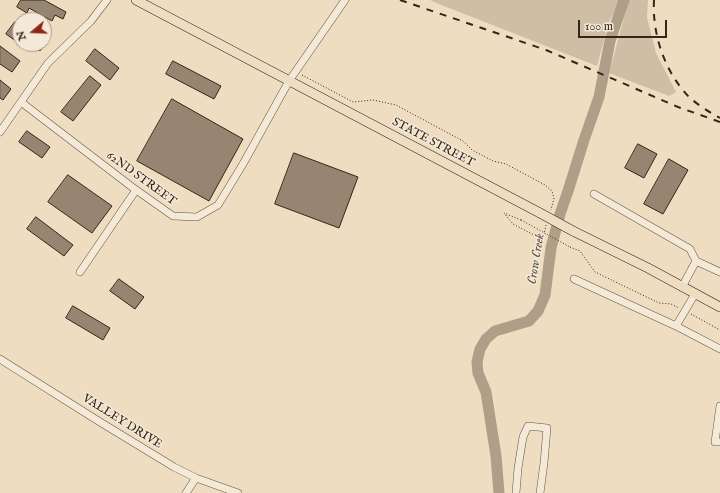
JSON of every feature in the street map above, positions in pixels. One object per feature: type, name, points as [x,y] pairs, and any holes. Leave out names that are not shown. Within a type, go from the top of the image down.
[{"type":"main road","name":"STATE STREET","points":[[136,0],[545,213],[573,231],[648,268],[720,307]]},
{"type":"street","points":[[0,132],[48,63],[91,21],[107,0]]},
{"type":"street","name":"62ND STREET","points":[[21,102],[136,190],[173,216],[197,217],[218,206],[289,81],[345,0]]},
{"type":"street","points":[[80,272],[136,190]]},
{"type":"street","points":[[594,194],[690,249],[696,261],[720,272]]},
{"type":"street","points":[[682,287],[696,261]]},
{"type":"street","points":[[574,279],[676,326],[720,349]]},
{"type":"street","points":[[676,326],[695,294]]},
{"type":"street","name":"VALLEY DRIVE","points":[[0,359],[174,467],[196,478],[238,493]]},
{"type":"street","points":[[720,406],[715,442],[720,442]]},
{"type":"street","points":[[516,493],[523,437],[528,426],[547,428],[540,493]]},
{"type":"street","points":[[186,493],[196,478]]},
{"type":"path","points":[[296,71],[353,102],[373,100],[396,105],[463,141],[472,150],[493,161],[506,164],[545,185],[552,191],[554,198],[545,213]]},
{"type":"path","points":[[548,220],[544,234],[538,236],[513,224],[504,214],[521,220],[570,247],[580,252],[595,272],[659,303],[671,304],[720,330]]},
{"type":"shaded area","points":[[430,0],[619,0],[609,22],[597,66]]},
{"type":"shaded area","points":[[629,0],[648,0],[647,17],[656,53],[676,92],[669,96],[609,73]]},
{"type":"building","points":[[21,0],[44,0],[66,12],[63,19],[55,15],[52,21],[52,12],[36,12],[29,8],[27,12],[25,12],[17,7]]},
{"type":"building","points":[[12,26],[12,38],[6,34]]},
{"type":"building","points":[[0,46],[20,61],[12,72],[0,64]]},
{"type":"building","points":[[95,49],[119,68],[110,80],[86,61]]},
{"type":"building","points":[[173,61],[221,86],[214,99],[166,74]]},
{"type":"building","points":[[90,76],[101,85],[73,121],[61,112]]},
{"type":"building","points":[[0,80],[11,89],[3,100],[0,98]]},
{"type":"building","points":[[172,99],[243,139],[209,201],[137,161]]},
{"type":"building","points":[[27,131],[50,147],[42,158],[19,142]]},
{"type":"building","points":[[638,144],[657,154],[644,178],[625,168]]},
{"type":"building","points":[[294,153],[358,177],[339,228],[275,204]]},
{"type":"building","points":[[669,159],[688,170],[663,214],[644,204]]},
{"type":"building","points":[[68,175],[112,206],[92,233],[48,202]]},
{"type":"building","points":[[36,217],[73,245],[64,256],[27,229]]},
{"type":"building","points":[[119,279],[144,297],[135,309],[110,291]]},
{"type":"building","points":[[73,306],[110,328],[103,340],[66,318]]},
{"type":"waterway","name":"Crow Creek","points":[[499,493],[496,456],[486,392],[478,373],[477,362],[480,349],[486,339],[495,331],[529,321],[538,311],[545,295],[551,248],[560,214],[599,97],[610,41],[624,0]]},
{"type":"railway","points":[[400,0],[546,50],[678,107],[720,122]]},
{"type":"railway","points":[[654,0],[655,26],[658,39],[667,65],[673,76],[689,97],[720,118]]}]
